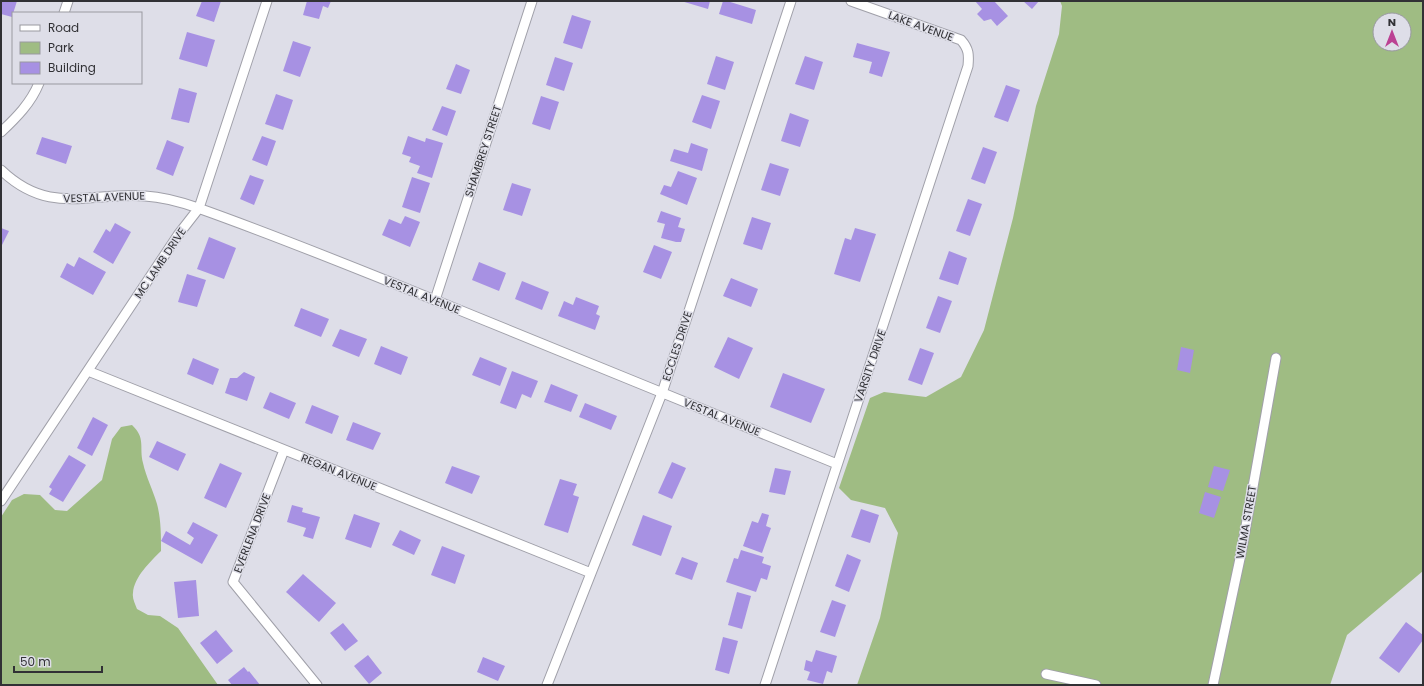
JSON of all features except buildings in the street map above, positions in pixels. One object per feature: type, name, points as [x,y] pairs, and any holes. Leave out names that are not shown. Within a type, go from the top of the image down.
[{"type":"street","points":[[64,12],[68,1]]},
{"type":"street","name":"MC LAMB DRIVE","points":[[1,501],[178,235],[199,208],[267,1]]},
{"type":"street","name":"SHAMBREY STREET","points":[[435,300],[532,1]]},
{"type":"street","name":"ECCLES DRIVE","points":[[546,685],[662,393],[791,1]]},
{"type":"street","name":"LAKE AVENUE","points":[[851,1],[961,40],[966,46]]},
{"type":"street","name":"VARSITY DRIVE","points":[[765,685],[836,464],[966,77],[970,54],[966,46]]},
{"type":"street","points":[[1,132],[19,115],[29,102],[38,84]]},
{"type":"street","name":"VESTAL AVENUE","points":[[1,170],[12,180],[28,190],[40,195],[72,199],[112,196],[145,196],[176,200],[199,208],[314,251],[836,464]]},
{"type":"street","name":"WILMA STREET","points":[[1213,685],[1241,554],[1276,358]]},
{"type":"street","name":"REGAN AVENUE","points":[[88,371],[591,573]]},
{"type":"street","name":"EVERLENA DRIVE","points":[[284,450],[233,582],[317,685]]},
{"type":"street","points":[[1046,674],[1096,685]]},
{"type":"green space","points":[[1060,1],[1423,1],[1423,571],[1347,635],[1330,685],[857,685],[880,618],[898,533],[885,508],[851,500],[839,488],[870,398],[884,392],[926,397],[961,377],[984,330],[1013,218],[1036,106],[1059,34],[1062,6]]},
{"type":"green space","points":[[132,425],[141,439],[143,463],[158,510],[161,539],[161,551],[143,570],[136,581],[133,593],[134,601],[137,609],[148,615],[160,616],[178,628],[218,685],[1,685],[1,517],[12,500],[24,494],[40,495],[55,510],[67,511],[102,480],[112,439],[121,427]]}]
